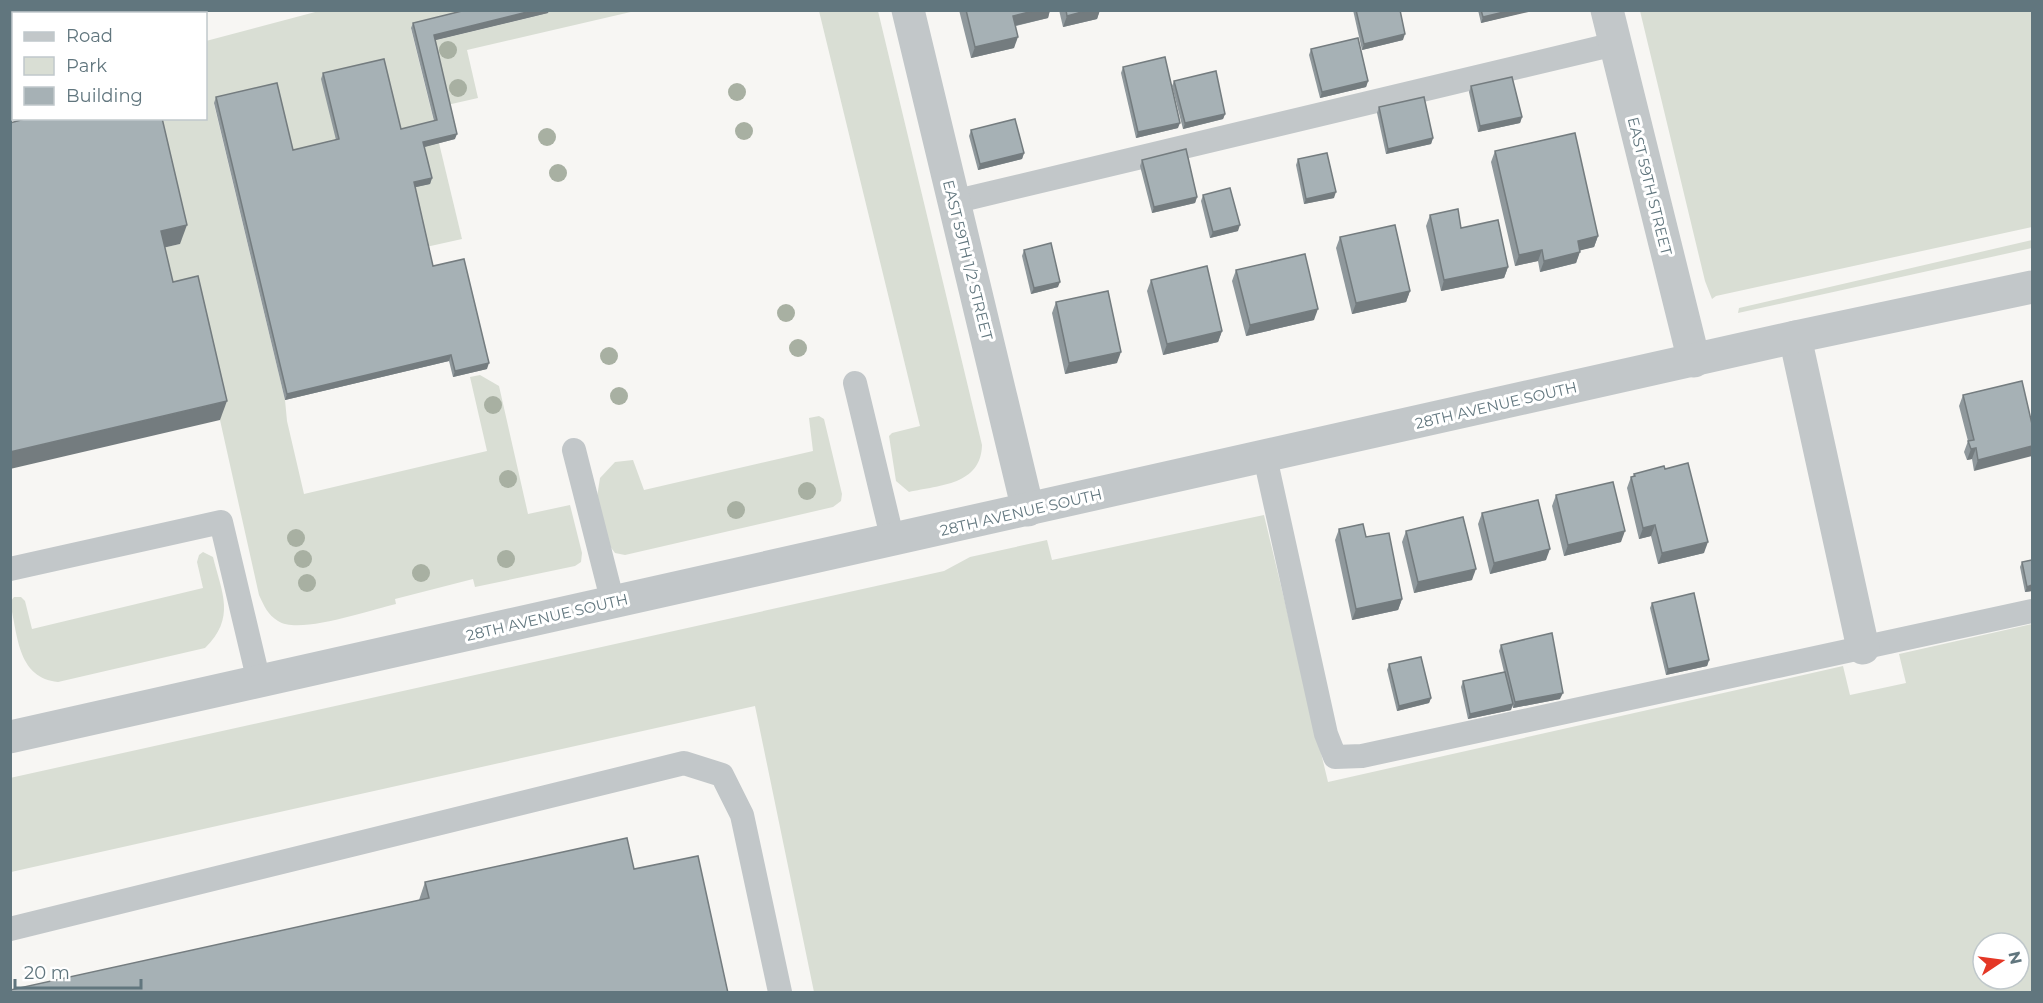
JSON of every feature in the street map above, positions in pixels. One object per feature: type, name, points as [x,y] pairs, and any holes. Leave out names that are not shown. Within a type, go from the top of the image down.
[{"type":"street","name":"EAST 59TH 1/2 STREET","points":[[908,10],[1028,510]]},
{"type":"street","name":"EAST 59TH STREET","points":[[1607,10],[1694,361]]},
{"type":"street","name":"28TH AVENUE SOUTH","points":[[10,737],[893,541],[1795,337],[2032,287]]},
{"type":"street","points":[[1795,337],[1863,648]]},
{"type":"lane","points":[[954,202],[1615,44]]},
{"type":"lane","points":[[855,383],[893,541]]},
{"type":"lane","points":[[574,450],[612,603]]},
{"type":"lane","points":[[1265,457],[1326,734],[1335,757],[1362,756],[2032,611]]},
{"type":"lane","points":[[10,569],[222,522],[259,682]]},
{"type":"lane","points":[[10,930],[684,764],[722,775],[742,816],[780,993]]},
{"type":"green space","points":[[319,11],[471,11],[411,29],[435,126],[291,155],[214,104],[285,400],[287,421],[304,494],[487,451],[470,377],[480,375],[499,386],[528,514],[570,505],[582,553],[581,562],[575,566],[475,587],[473,579],[395,599],[396,604],[318,623],[288,625],[275,619],[267,610],[259,595],[220,420],[166,301],[154,250],[180,244],[151,120],[207,120],[207,41]]},
{"type":"green space","points":[[548,11],[635,11],[467,50],[478,98],[447,105],[432,41],[548,13]]},
{"type":"green space","points":[[819,11],[878,11],[982,445],[980,458],[975,468],[967,476],[945,485],[909,492],[896,481],[889,436],[892,433],[920,426]]},
{"type":"green space","points":[[1640,11],[2032,11],[2032,227],[1716,296],[1712,299],[1705,281]]},
{"type":"green space","points":[[439,143],[462,239],[426,247],[412,188],[421,148]]},
{"type":"green space","points":[[2032,240],[2032,248],[1738,313],[1739,308]]},
{"type":"green space","points":[[819,416],[824,419],[842,494],[841,501],[833,507],[625,555],[615,553],[609,545],[597,497],[600,478],[615,462],[633,460],[644,490],[813,451],[809,418]]},
{"type":"green space","points":[[1264,515],[1328,782],[1843,666],[1850,695],[1906,683],[1899,654],[2032,624],[2032,992],[814,992],[755,706],[11,872],[10,778],[944,571],[970,557],[1047,540],[1052,560]]},
{"type":"green space","points":[[203,552],[213,557],[224,605],[221,626],[205,648],[58,682],[45,679],[28,665],[22,655],[16,632],[11,607],[14,597],[21,597],[25,601],[32,629],[203,588],[197,562],[199,555]]},
{"type":"building","points":[[466,10],[535,10],[434,35],[457,134],[423,142],[432,178],[414,182],[433,266],[464,259],[489,363],[455,371],[451,355],[287,394],[216,97],[277,83],[293,150],[339,139],[323,73],[384,59],[401,129],[437,120],[413,23]]},
{"type":"building","points":[[966,10],[1037,10],[1013,16],[1018,37],[975,47]]},
{"type":"building","points":[[1066,10],[1089,10],[1067,16]]},
{"type":"building","points":[[1356,10],[1400,10],[1405,34],[1364,44]]},
{"type":"building","points":[[1481,10],[1512,10],[1483,17]]},
{"type":"building","points":[[1358,38],[1368,81],[1322,92],[1311,49]]},
{"type":"building","points":[[1165,57],[1180,123],[1138,132],[1123,67]]},
{"type":"building","points":[[1216,71],[1225,114],[1185,123],[1174,81]]},
{"type":"building","points":[[1512,77],[1522,117],[1480,126],[1471,86]]},
{"type":"building","points":[[1424,97],[1433,138],[1388,149],[1379,107]]},
{"type":"building","points":[[1015,119],[1024,153],[980,164],[971,130]]},
{"type":"building","points":[[21,120],[162,120],[187,225],[161,231],[173,282],[198,276],[227,401],[10,452],[10,123]]},
{"type":"building","points":[[1575,133],[1598,236],[1578,241],[1580,252],[1544,261],[1542,250],[1519,255],[1495,151]]},
{"type":"building","points":[[1186,149],[1197,197],[1154,207],[1142,160]]},
{"type":"building","points":[[1327,153],[1336,192],[1306,199],[1298,159]]},
{"type":"building","points":[[1230,188],[1240,225],[1213,232],[1203,195]]},
{"type":"building","points":[[1458,209],[1461,228],[1498,220],[1508,267],[1444,280],[1430,215]]},
{"type":"building","points":[[1395,225],[1410,291],[1356,303],[1340,237]]},
{"type":"building","points":[[1051,243],[1060,282],[1034,288],[1024,250]]},
{"type":"building","points":[[1305,254],[1318,309],[1250,325],[1236,270]]},
{"type":"building","points":[[1207,266],[1222,331],[1167,344],[1151,280]]},
{"type":"building","points":[[1108,291],[1121,352],[1069,363],[1056,302]]},
{"type":"building","points":[[2022,381],[2032,424],[2032,446],[1978,460],[1976,448],[1971,449],[1968,441],[1974,440],[1963,395]]},
{"type":"building","points":[[1688,463],[1708,542],[1662,553],[1655,525],[1643,528],[1631,477],[1635,476],[1634,474],[1664,466],[1665,469]]},
{"type":"building","points":[[1613,482],[1625,531],[1568,545],[1556,495]]},
{"type":"building","points":[[1538,500],[1550,549],[1494,563],[1482,513]]},
{"type":"building","points":[[1463,517],[1476,569],[1418,582],[1406,531]]},
{"type":"building","points":[[1363,524],[1366,537],[1389,533],[1402,599],[1356,609],[1339,529]]},
{"type":"building","points":[[2032,560],[2032,585],[2027,587],[2022,562]]},
{"type":"building","points":[[1694,593],[1709,660],[1668,669],[1652,603]]},
{"type":"building","points":[[1552,633],[1563,693],[1515,702],[1501,645]]},
{"type":"building","points":[[1421,657],[1431,698],[1399,706],[1389,664]]},
{"type":"building","points":[[1505,672],[1513,704],[1470,714],[1463,681]]},
{"type":"building","points":[[627,838],[634,869],[698,856],[728,993],[10,993],[10,990],[429,898],[425,882]]}]
